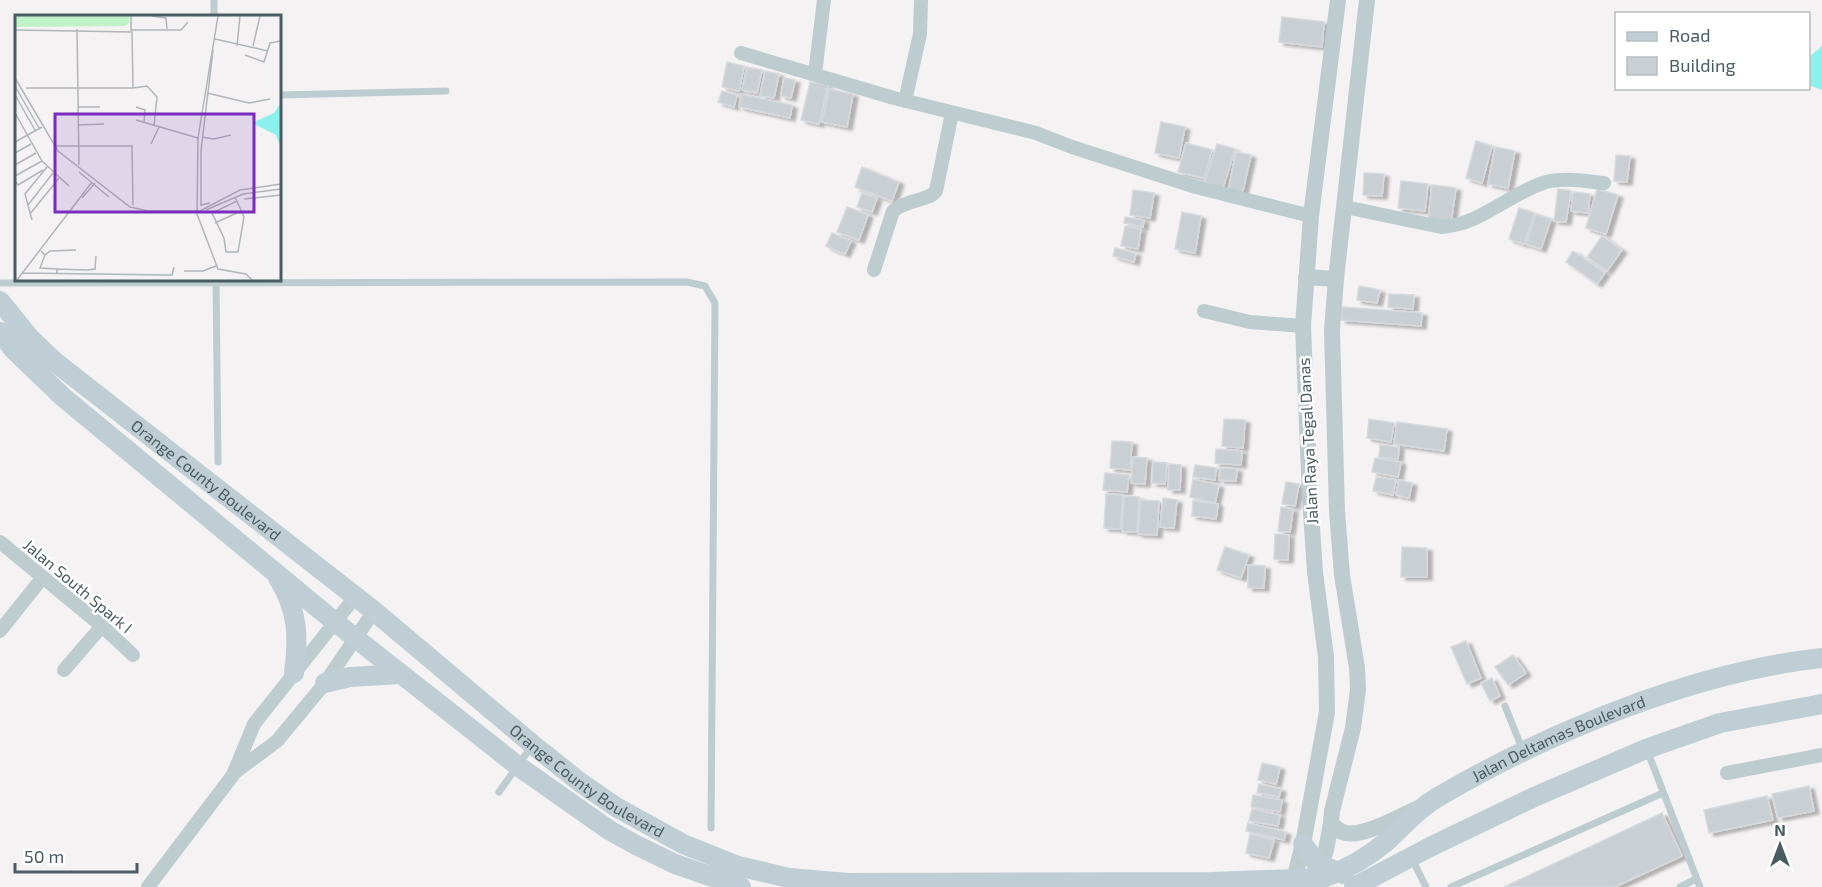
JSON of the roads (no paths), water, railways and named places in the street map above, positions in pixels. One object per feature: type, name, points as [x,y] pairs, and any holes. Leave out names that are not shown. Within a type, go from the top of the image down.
[{"type":"main road","name":"Orange County Boulevard","points":[[0,301],[30,338],[55,362],[374,612],[532,744],[616,807],[683,844],[738,866],[789,878],[848,883],[1210,882],[1294,884],[1323,876],[1362,883]]},
{"type":"main road","name":"Orange County Boulevard","points":[[0,332],[14,350],[63,397],[335,622],[518,766],[609,830],[636,845],[675,864],[741,887]]},
{"type":"main road","points":[[271,568],[286,591],[295,618],[298,646],[294,673]]},
{"type":"main road","name":"Jalan Deltamas Boulevard","points":[[1323,876],[1385,842],[1420,808],[1523,751],[1690,686],[1766,667],[1822,658]]},
{"type":"main road","points":[[325,682],[350,677],[400,674]]},
{"type":"main road","points":[[1362,883],[1534,797],[1647,749],[1720,723],[1822,704]]},
{"type":"main road","points":[[1420,808],[1412,825],[1411,834],[1416,841],[1430,847]]},
{"type":"main road","points":[[1303,844],[1323,876]]},
{"type":"street","points":[[815,74],[824,0]]},
{"type":"street","points":[[905,101],[920,34],[921,0]]},
{"type":"street","name":"Jalan Raya Tegal Danas","points":[[1294,884],[1327,712],[1326,657],[1316,582],[1310,498],[1303,326],[1311,216],[1338,0]]},
{"type":"street","name":"Jalan Raya Tegal Danas","points":[[1323,876],[1332,811],[1353,728],[1358,690],[1357,668],[1342,574],[1337,511],[1332,330],[1335,279],[1367,0]]},
{"type":"street","points":[[741,53],[905,101],[1036,133],[1072,147],[1196,186],[1311,216]]},
{"type":"street","points":[[874,270],[893,211],[910,200],[931,197],[936,191],[952,113]]},
{"type":"street","points":[[1345,207],[1441,227],[1455,226],[1485,214],[1512,198],[1546,183],[1575,180],[1604,183]]},
{"type":"street","points":[[1306,277],[1335,279]]},
{"type":"street","points":[[1204,311],[1250,322],[1303,326]]},
{"type":"street","name":"Jalan South Spark I","points":[[0,542],[102,626],[133,656]]},
{"type":"street","points":[[0,631],[43,578]]},
{"type":"street","points":[[148,887],[232,775],[254,724],[355,597]]},
{"type":"street","points":[[232,775],[277,741],[325,682],[374,612]]},
{"type":"street","points":[[64,670],[102,626]]},
{"type":"street","points":[[1727,772],[1822,755]]},
{"type":"street","points":[[1331,823],[1337,830],[1354,834],[1420,808]]},
{"type":"lane","points":[[280,94],[446,91]]},
{"type":"lane","points":[[216,281],[218,462]]},
{"type":"lane","points":[[0,283],[687,282],[705,286],[715,303],[711,828]]},
{"type":"lane","points":[[1505,706],[1523,751]]},
{"type":"lane","points":[[499,792],[532,744]]},
{"type":"lane","points":[[1647,749],[1700,887]]},
{"type":"lane","points":[[1451,887],[1663,793]]},
{"type":"lane","points":[[1411,857],[1426,887]]},
{"type":"lane","points":[[1419,887],[1421,878]]},
{"type":"lane","points":[[1680,887],[1696,879]]},
{"type":"water","points":[[1822,46],[1822,90],[1810,85],[1810,56]]}]
